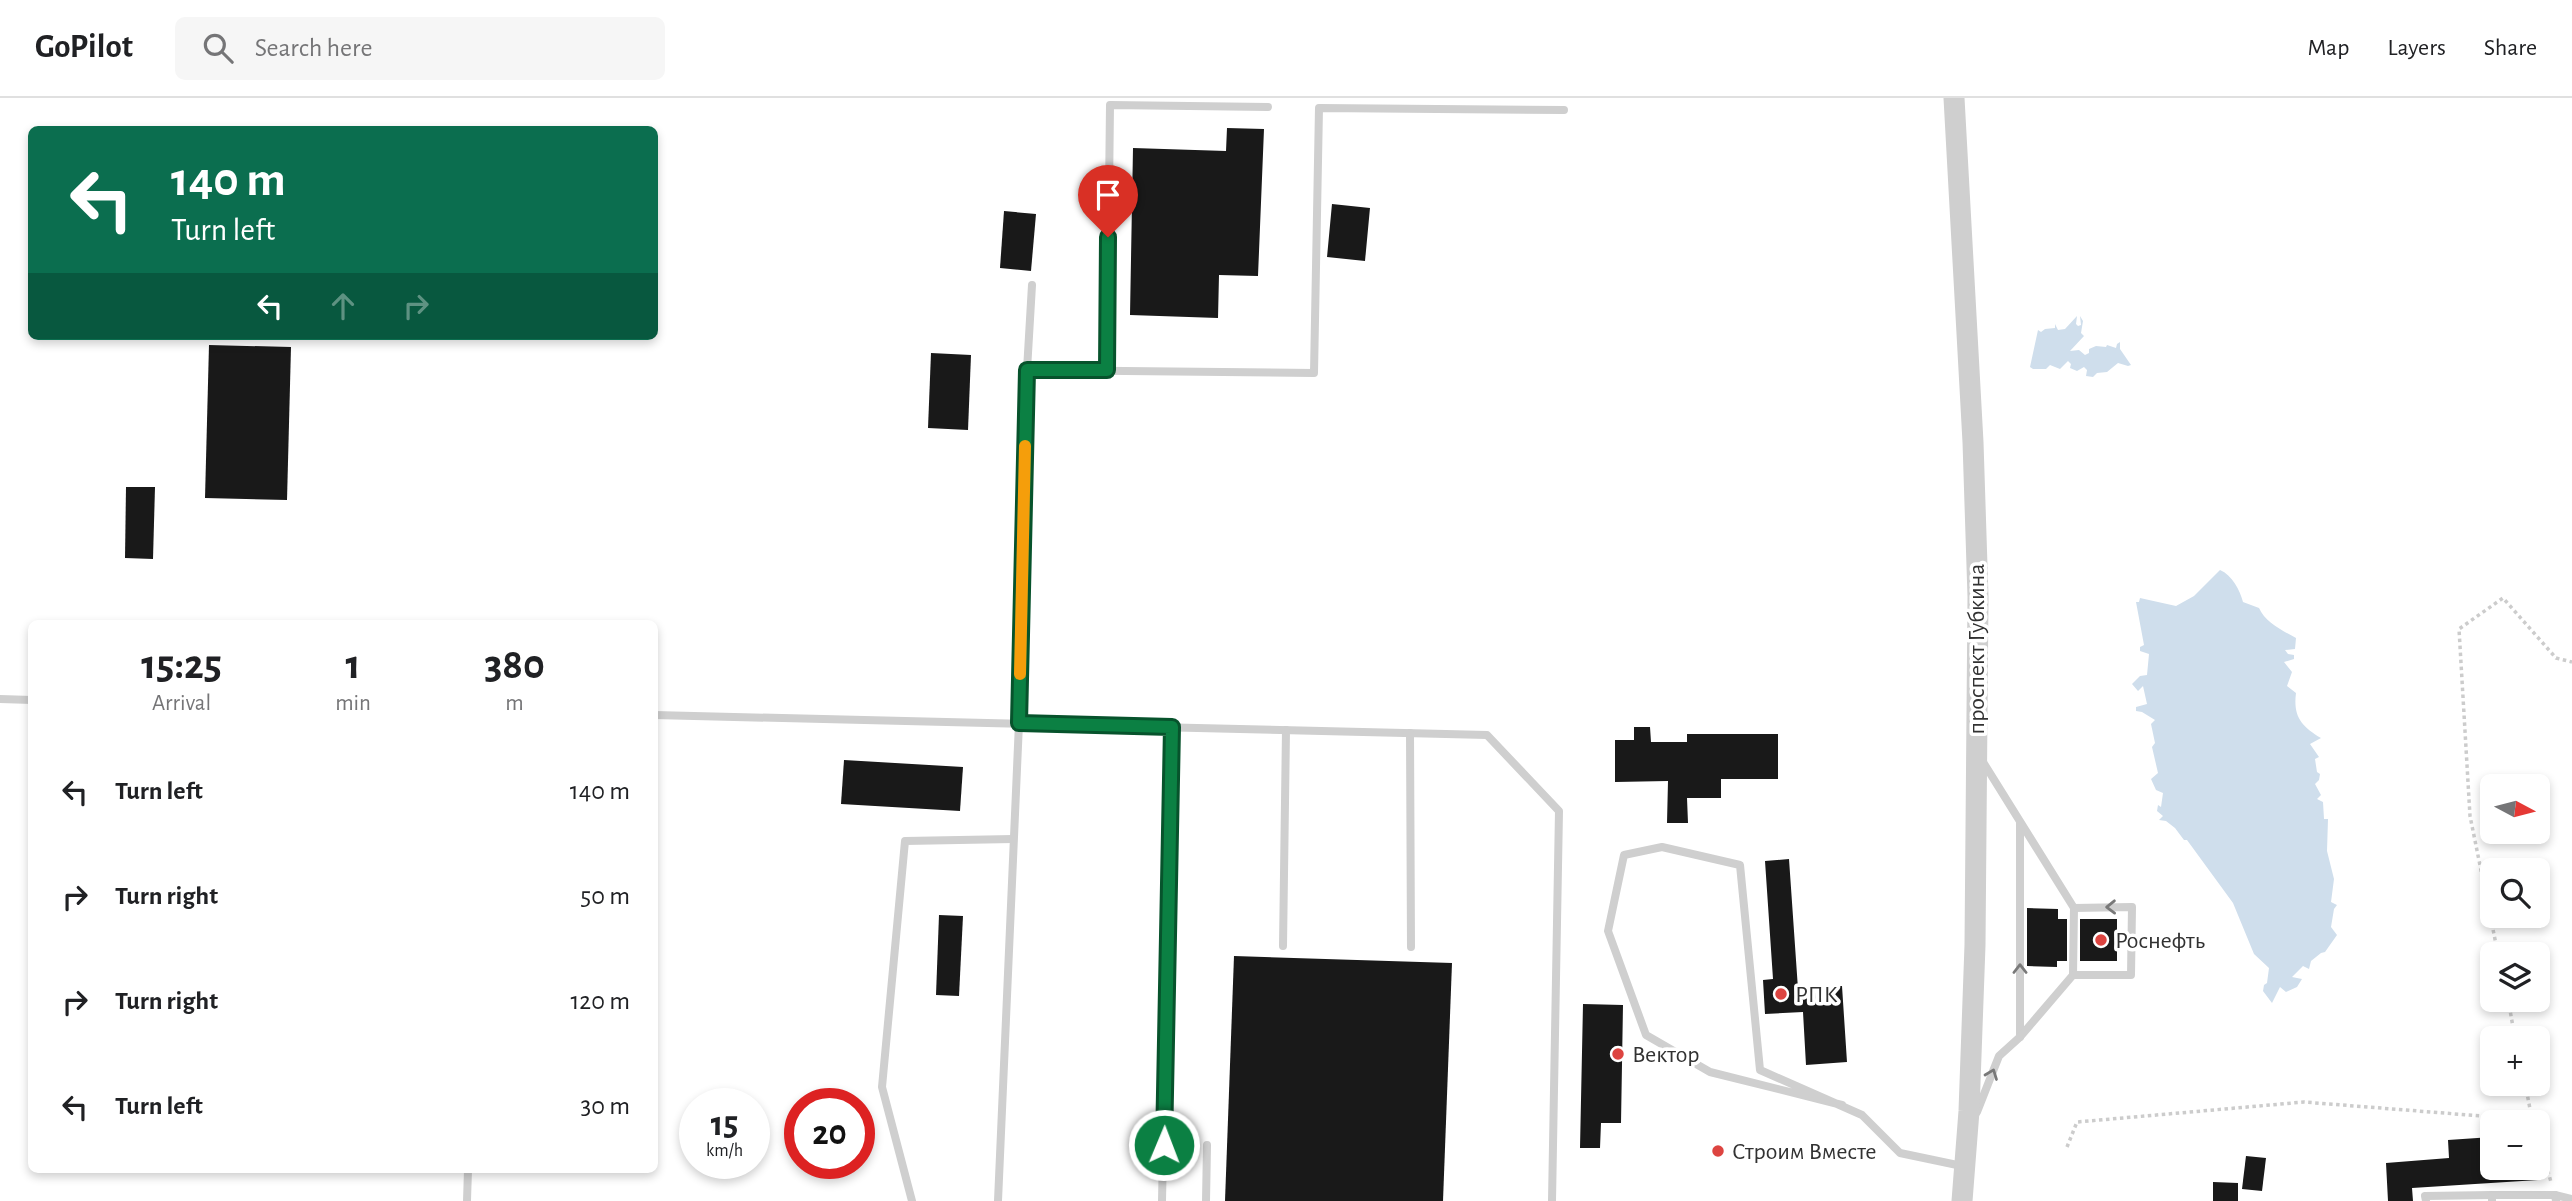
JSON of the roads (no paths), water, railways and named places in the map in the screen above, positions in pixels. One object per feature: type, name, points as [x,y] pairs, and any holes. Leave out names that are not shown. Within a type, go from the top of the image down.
[{"type":"street","name":"проспект Губкина","points":[[1954,98],[1973,442],[1978,597],[1975,945],[1962,1201]]},
{"type":"lane","points":[[1107,370],[1110,105],[1268,107]]},
{"type":"lane","points":[[1027,370],[1314,373],[1319,108],[1564,110]]},
{"type":"lane","points":[[998,1201],[1019,723],[1027,370],[1032,285]]},
{"type":"lane","points":[[0,699],[28,700]]},
{"type":"lane","points":[[658,715],[1487,735],[1559,811],[1552,1201]]},
{"type":"lane","points":[[1162,1201],[1172,727]]},
{"type":"lane","points":[[1283,946],[1286,730]]},
{"type":"lane","points":[[1410,733],[1410,947]]},
{"type":"lane","points":[[1967,1138],[1999,1056],[2020,1037],[2073,975],[2074,908],[1976,752]]},
{"type":"lane","points":[[2020,823],[2020,1037]]},
{"type":"lane","points":[[912,1201],[882,1087],[905,841],[1013,839]]},
{"type":"lane","points":[[1842,1105],[1710,1072],[1646,1035],[1608,931],[1624,855],[1662,847],[1741,865],[1760,1070],[1842,1105],[1862,1115],[1900,1153],[1965,1167]]},
{"type":"lane","points":[[2073,975],[2131,975],[2132,907],[2074,908]]},
{"type":"lane","points":[[1206,1201],[1207,1145]]},
{"type":"lane","points":[[467,1201],[468,1173]]},
{"type":"lane","points":[[2426,1201],[2425,1196],[2572,1199]]},
{"type":"water","points":[[2077,316],[2078,326],[2081,325],[2080,316],[2083,321],[2081,333],[2084,336],[2070,351],[2079,350],[2085,355],[2089,353],[2089,349],[2096,346],[2116,348],[2120,342],[2120,349],[2131,365],[2118,363],[2107,372],[2097,373],[2093,377],[2086,376],[2087,370],[2084,367],[2077,371],[2070,368],[2068,361],[2060,369],[2050,365],[2046,369],[2030,367],[2038,330],[2041,332],[2055,328],[2055,324],[2058,330],[2065,329]]},
{"type":"water","points":[[2220,570],[2235,583],[2243,602],[2259,608],[2270,622],[2296,638],[2295,649],[2285,650],[2294,655],[2294,659],[2284,662],[2292,672],[2287,686],[2296,693],[2296,708],[2300,720],[2321,738],[2310,744],[2319,757],[2315,759],[2317,772],[2320,774],[2315,784],[2321,795],[2317,799],[2323,802],[2324,819],[2328,819],[2327,851],[2334,879],[2331,902],[2337,905],[2331,927],[2337,935],[2325,952],[2311,961],[2309,969],[2303,966],[2292,977],[2302,979],[2297,987],[2286,992],[2280,987],[2272,1003],[2263,991],[2269,968],[2254,954],[2233,903],[2187,840],[2166,821],[2159,820],[2163,816],[2157,811],[2158,805],[2161,807],[2163,793],[2156,790],[2151,779],[2158,773],[2152,747],[2155,743],[2151,724],[2155,720],[2136,711],[2136,707],[2147,704],[2143,686],[2138,691],[2132,684],[2140,676],[2147,675],[2149,654],[2140,651],[2140,647],[2144,645],[2136,602],[2139,602],[2140,598],[2176,606],[2194,596]]},
{"type":"place","name":"Роснефть","points":[[2101,940]]},
{"type":"place","name":"РПК","points":[[1781,994]]},
{"type":"place","name":"Вектор","points":[[1618,1054]]},
{"type":"place","name":"Строим Вместе","points":[[1718,1151]]}]
